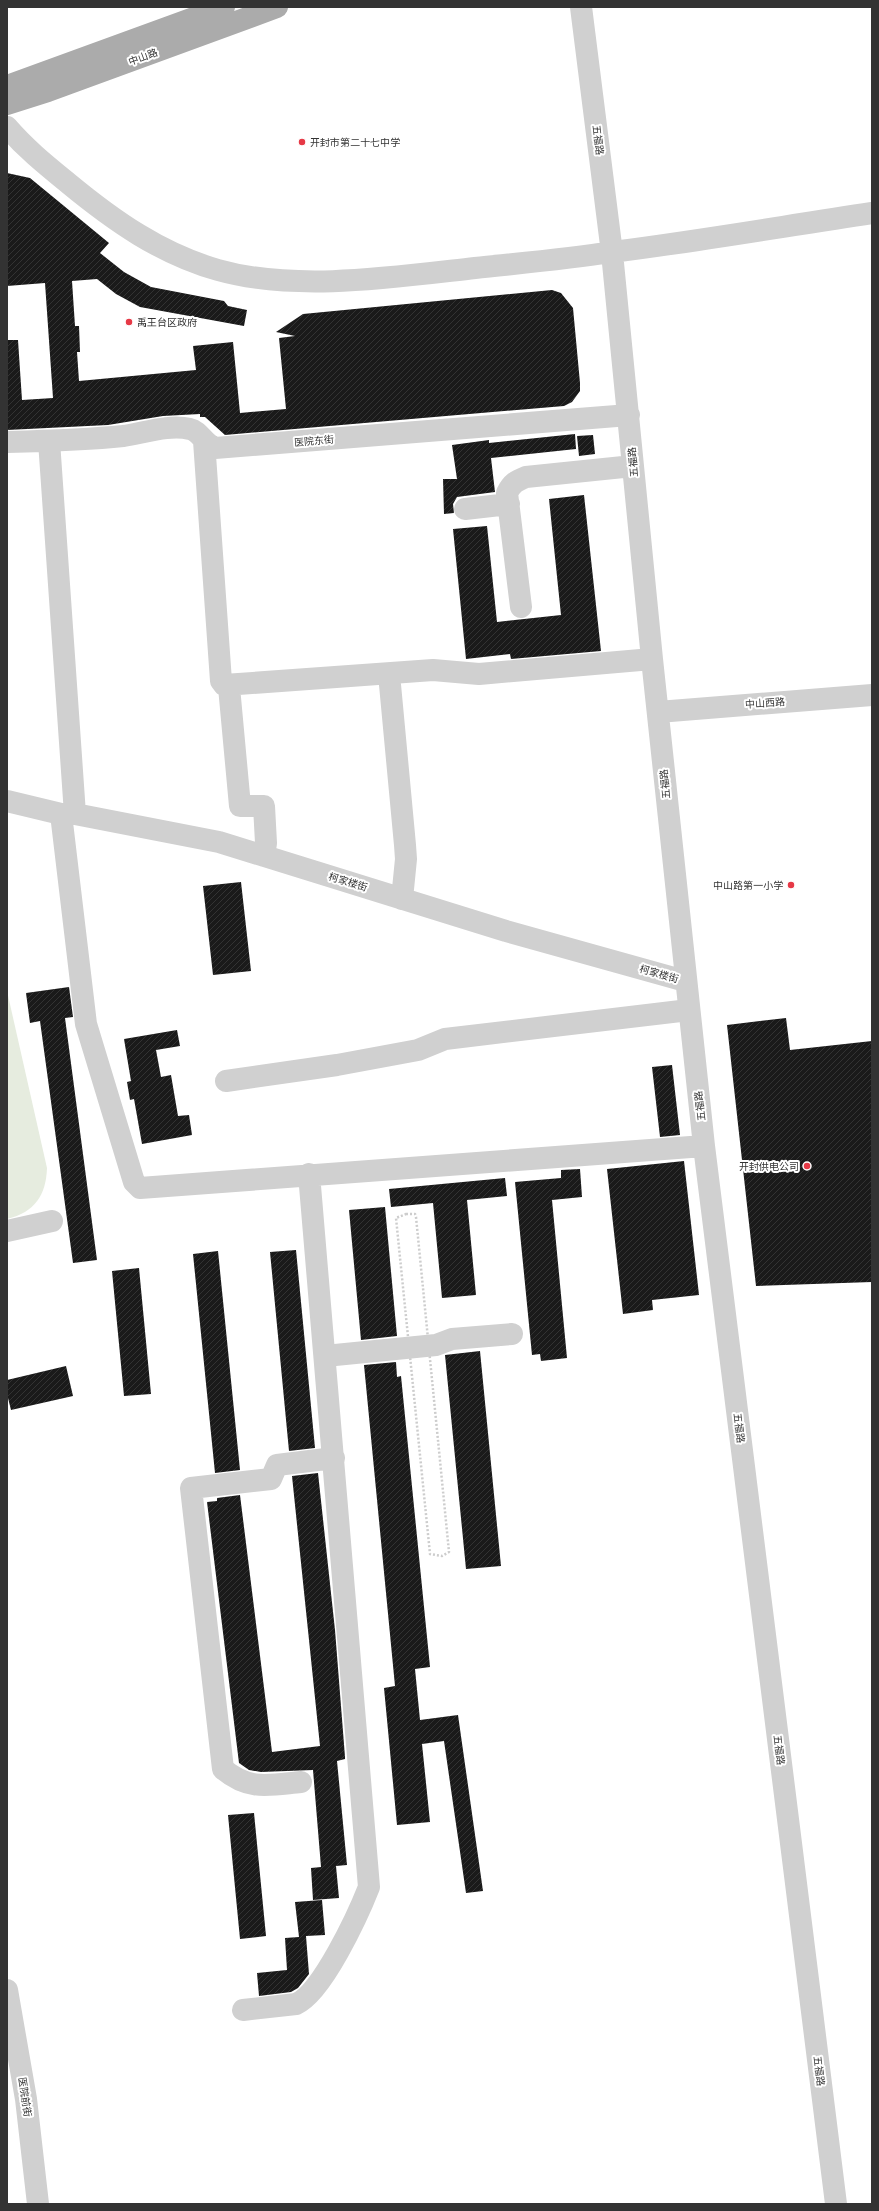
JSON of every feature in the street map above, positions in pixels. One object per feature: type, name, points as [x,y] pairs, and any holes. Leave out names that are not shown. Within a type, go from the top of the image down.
[{"type":"main road","name":"中山路","points":[[7,86],[224,7]]},
{"type":"main road","name":"中山路","points":[[7,104],[48,92],[278,7]]},
{"type":"street","name":"五福路","points":[[581,7],[612,253],[685,981],[704,1146],[836,2204]]},
{"type":"street","points":[[7,128],[26,149],[91,202],[138,236],[182,258],[219,270],[250,276],[285,280],[401,276],[612,253],[872,213]]},
{"type":"street","name":"医院东街","points":[[7,442],[124,436],[178,428],[194,430],[204,441],[215,448],[628,415]]},
{"type":"street","points":[[49,441],[68,814],[86,1024],[134,1182],[140,1188],[309,1174],[461,1166],[704,1146]]},
{"type":"street","points":[[204,441],[221,682],[224,685],[229,686],[433,670],[479,674],[652,659]]},
{"type":"street","points":[[521,607],[507,494],[511,485],[515,481],[526,477],[633,466]]},
{"type":"street","points":[[465,509],[508,504]]},
{"type":"street","points":[[389,674],[405,845],[402,899]]},
{"type":"street","points":[[229,686],[240,806],[264,806],[266,843],[264,856]]},
{"type":"street","name":"中山西路","points":[[658,712],[872,695]]},
{"type":"street","name":"柯家楼街","points":[[7,801],[219,842],[506,931],[685,981]]},
{"type":"street","points":[[226,1081],[337,1065],[418,1050],[444,1039],[689,1010]]},
{"type":"street","points":[[243,2010],[296,2004],[303,2001],[310,1994],[331,1964],[369,1887],[309,1174]]},
{"type":"street","points":[[7,1231],[52,1221]]},
{"type":"street","points":[[325,1356],[419,1347],[452,1339],[512,1334]]},
{"type":"street","points":[[301,1782],[250,1785],[234,1778],[223,1769],[191,1488],[271,1479],[277,1465],[334,1458]]},
{"type":"street","name":"医院前街","points":[[7,1990],[16,2101],[38,2204]]},
{"type":"path","points":[[419,1347],[396,1218],[406,1214],[415,1214],[416,1217],[419,1347],[430,1554],[442,1556],[449,1552],[419,1347]]},
{"type":"shaded area","points":[[7,991],[47,1168],[44,1186],[37,1201],[25,1212],[7,1219]]},
{"type":"building","points":[[7,173],[30,178],[109,243],[100,253],[124,272],[151,287],[224,301],[228,306],[247,310],[244,326],[140,307],[116,294],[97,279],[72,281],[75,326],[79,326],[80,352],[77,352],[79,381],[196,370],[193,346],[233,342],[240,413],[286,409],[279,338],[295,336],[276,332],[303,314],[552,290],[561,293],[573,308],[580,391],[572,402],[564,406],[225,435],[205,417],[200,417],[200,414],[163,416],[108,425],[7,430],[7,340],[18,340],[22,400],[53,398],[45,283],[7,286]]},
{"type":"building","points":[[575,434],[576,449],[491,458],[495,492],[457,497],[453,504],[454,513],[444,514],[443,479],[457,479],[452,445],[489,440],[489,443]]},
{"type":"building","points":[[593,435],[595,454],[579,456],[577,436]]},
{"type":"building","points":[[584,495],[601,651],[511,659],[510,654],[466,659],[453,529],[487,526],[497,622],[561,615],[549,499]]},
{"type":"building","points":[[241,882],[251,971],[213,975],[203,886]]},
{"type":"building","points":[[69,987],[73,1017],[65,1018],[97,1260],[73,1263],[40,1021],[30,1023],[26,993]]},
{"type":"building","name":"开封供电公司","points":[[786,1018],[790,1050],[872,1041],[872,1282],[756,1286],[727,1025]]},
{"type":"building","points":[[177,1030],[180,1046],[156,1050],[161,1077],[171,1075],[178,1116],[189,1115],[192,1135],[142,1144],[134,1099],[130,1100],[127,1082],[131,1081],[124,1039]]},
{"type":"building","points":[[672,1065],[680,1135],[660,1137],[652,1067]]},
{"type":"building","points":[[684,1161],[699,1295],[652,1300],[653,1310],[623,1314],[607,1169]]},
{"type":"building","points":[[580,1169],[582,1197],[552,1200],[567,1358],[541,1361],[540,1354],[532,1355],[515,1182],[561,1178],[561,1170]]},
{"type":"building","points":[[505,1178],[507,1196],[467,1200],[476,1295],[442,1298],[433,1203],[391,1207],[389,1189]]},
{"type":"building","points":[[385,1207],[397,1336],[361,1340],[349,1210]]},
{"type":"building","points":[[296,1250],[315,1448],[289,1451],[270,1252]]},
{"type":"building","points":[[218,1251],[240,1470],[215,1473],[193,1254]]},
{"type":"building","points":[[139,1268],[151,1394],[124,1396],[112,1271]]},
{"type":"building","points":[[480,1351],[501,1566],[466,1569],[445,1355]]},
{"type":"building","points":[[396,1362],[397,1377],[401,1376],[430,1667],[415,1669],[420,1720],[458,1715],[483,1891],[466,1893],[444,1741],[422,1744],[430,1822],[397,1825],[384,1688],[395,1686],[364,1365]]},
{"type":"building","points":[[66,1366],[73,1396],[11,1410],[7,1394],[7,1380]]},
{"type":"building","points":[[318,1473],[335,1630],[345,1757],[345,1759],[337,1761],[347,1865],[336,1866],[339,1898],[313,1900],[311,1868],[321,1867],[313,1770],[261,1772],[249,1770],[239,1763],[207,1502],[217,1501],[217,1498],[240,1495],[272,1752],[320,1746],[292,1476]]},
{"type":"building","points":[[254,1813],[266,1936],[240,1939],[228,1815]]},
{"type":"building","points":[[322,1900],[325,1935],[306,1936],[309,1974],[298,1988],[291,1992],[259,1996],[257,1973],[287,1970],[285,1938],[299,1937],[295,1902]]},
{"type":"place","name":"开封市第二十七中学","points":[[302,142]]},
{"type":"place","name":"禹王台区政府","points":[[129,322]]},
{"type":"place","name":"中山路第一小学","points":[[791,885]]},
{"type":"place","name":"开封供电公司","points":[[807,1166]]}]
